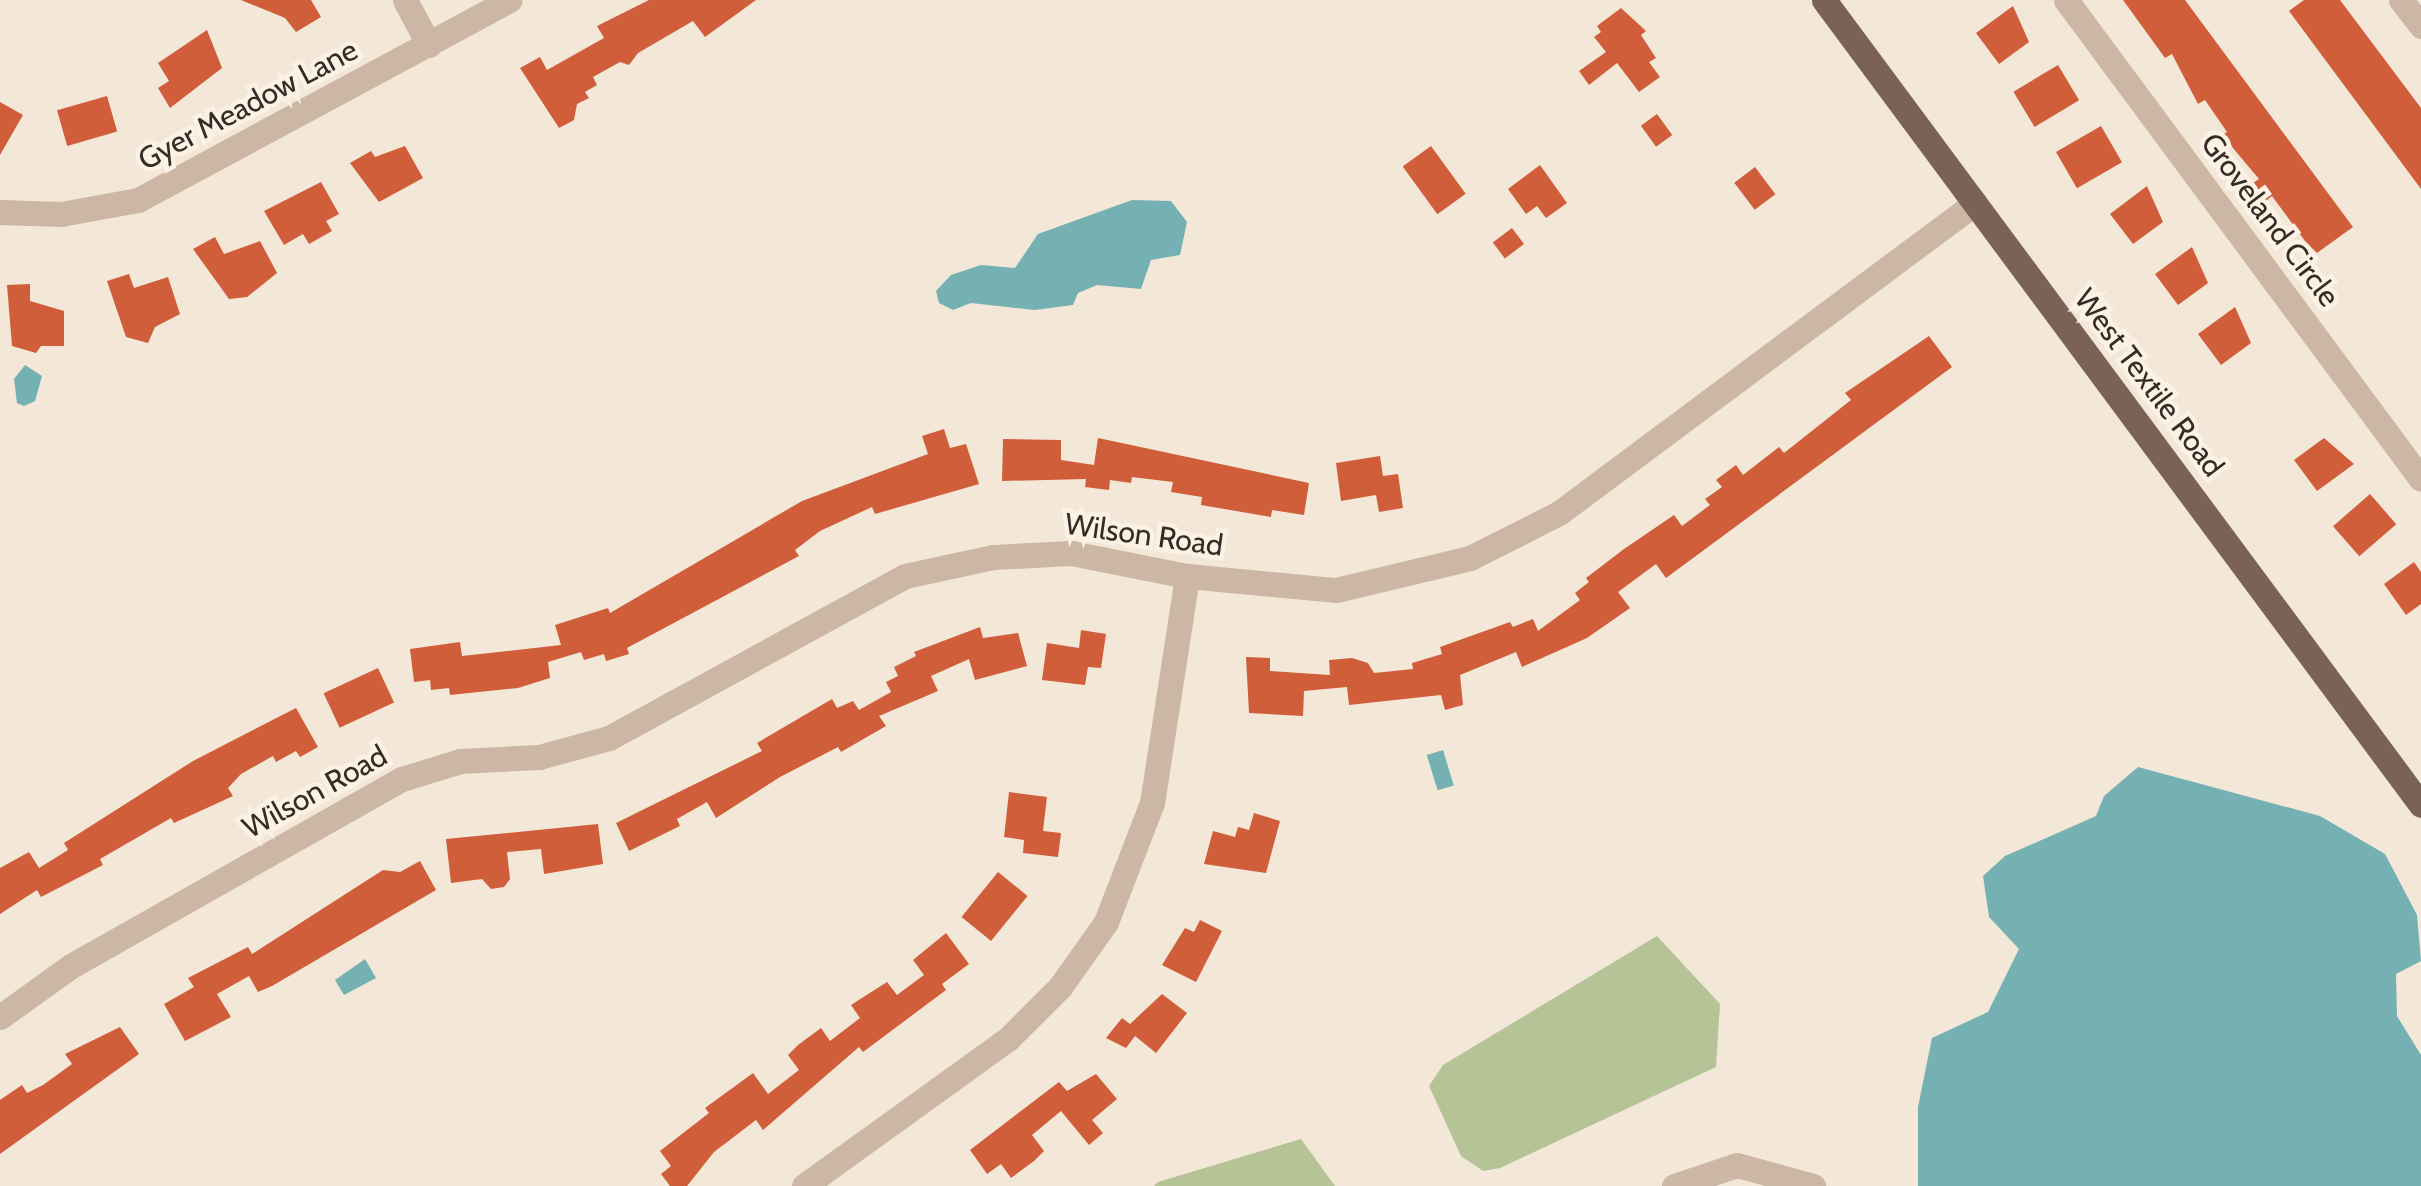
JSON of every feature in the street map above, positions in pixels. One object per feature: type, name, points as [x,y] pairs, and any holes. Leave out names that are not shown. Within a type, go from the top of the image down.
[{"type":"main road","name":"West Textile Road","points":[[1824,0],[2421,805]]},
{"type":"street","points":[[405,0],[430,45]]},
{"type":"street","name":"Gyer Meadow Lane","points":[[0,212],[62,214],[138,200],[510,0]]},
{"type":"street","name":"Groveland Circle","points":[[2066,0],[2421,479]]},
{"type":"street","points":[[2402,0],[2421,26]]},
{"type":"street","name":"Wilson Road","points":[[0,1017],[71,966],[402,778],[460,761],[539,758],[610,738],[905,576],[993,556],[1071,553],[1187,576],[1336,590],[1470,558],[1570,504],[1975,203]]},
{"type":"street","points":[[804,1186],[1008,1039],[1060,987],[1106,922],[1152,803],[1187,576]]},
{"type":"street","points":[[1674,1186],[1737,1165],[1813,1186]]},
{"type":"green space","points":[[1657,936],[1720,1004],[1716,1067],[1500,1168],[1483,1171],[1461,1156],[1429,1086],[1443,1065]]},
{"type":"green space","points":[[1301,1139],[1335,1186],[1154,1186],[1158,1182]]},
{"type":"water","points":[[1132,200],[1171,201],[1187,222],[1180,255],[1151,260],[1141,289],[1097,285],[1078,293],[1073,305],[1035,310],[971,303],[953,310],[939,303],[936,291],[951,275],[981,265],[1015,268],[1038,234]]},
{"type":"water","points":[[25,365],[42,376],[35,401],[24,406],[17,403],[14,379]]},
{"type":"water","points":[[1443,750],[1454,785],[1438,790],[1427,755]]},
{"type":"water","points":[[2138,767],[2320,816],[2385,854],[2417,915],[2421,961],[2396,974],[2397,1016],[2421,1055],[2421,1186],[1918,1186],[1918,1107],[1932,1038],[1988,1012],[2019,949],[1989,917],[1983,876],[2005,856],[2096,816],[2104,796]]},
{"type":"water","points":[[365,959],[376,978],[344,995],[335,980]]},
{"type":"building","points":[[241,0],[311,0],[321,17],[296,32],[285,18]]},
{"type":"building","points":[[649,0],[756,0],[705,37],[693,21],[638,53],[629,65],[620,62],[593,77],[597,85],[585,92],[589,98],[577,104],[574,120],[559,128],[520,68],[540,57],[547,70],[604,38],[597,26]]},
{"type":"building","points":[[2123,0],[2185,0],[2353,227],[2317,253],[2272,196],[2266,201],[2253,183],[2259,179],[2222,135],[2227,132],[2205,100],[2198,104],[2172,54],[2165,58]]},
{"type":"building","points":[[2304,0],[2340,0],[2421,108],[2421,189],[2289,11]]},
{"type":"building","points":[[2013,6],[2029,42],[1999,64],[1976,33]]},
{"type":"building","points":[[1621,8],[1646,31],[1641,35],[1656,58],[1649,62],[1660,77],[1639,92],[1617,63],[1589,85],[1579,71],[1606,52],[1594,37],[1601,32],[1597,26]]},
{"type":"building","points":[[207,30],[222,68],[170,108],[158,88],[169,81],[158,63]]},
{"type":"building","points":[[2058,65],[2079,100],[2035,127],[2013,92]]},
{"type":"building","points":[[107,96],[117,132],[67,146],[57,110]]},
{"type":"building","points":[[0,102],[23,115],[0,155]]},
{"type":"building","points":[[1657,114],[1672,135],[1656,147],[1641,126]]},
{"type":"building","points":[[2101,126],[2122,162],[2077,188],[2056,152]]},
{"type":"building","points":[[405,146],[423,178],[379,202],[350,163],[371,151],[375,157]]},
{"type":"building","points":[[1431,146],[1466,194],[1437,214],[1403,167]]},
{"type":"building","points":[[1540,165],[1567,203],[1546,218],[1537,206],[1526,214],[1508,189]]},
{"type":"building","points":[[1755,167],[1775,194],[1755,210],[1734,183]]},
{"type":"building","points":[[321,182],[339,214],[326,221],[332,231],[309,244],[303,234],[284,245],[264,211]]},
{"type":"building","points":[[2147,186],[2163,222],[2133,244],[2110,214]]},
{"type":"building","points":[[1512,228],[1524,244],[1505,258],[1493,242]]},
{"type":"building","points":[[215,237],[224,254],[260,241],[277,273],[247,297],[229,299],[193,249]]},
{"type":"building","points":[[2192,247],[2208,283],[2178,305],[2155,274]]},
{"type":"building","points":[[129,274],[134,288],[168,277],[180,314],[155,327],[148,343],[126,337],[107,281]]},
{"type":"building","points":[[30,284],[30,301],[64,311],[64,346],[41,346],[36,353],[12,346],[7,285]]},
{"type":"building","points":[[2235,307],[2251,343],[2221,365],[2198,334]]},
{"type":"building","points":[[1929,336],[1952,367],[1666,578],[1656,564],[1618,592],[1630,608],[1587,638],[1522,667],[1516,652],[1460,675],[1463,705],[1445,710],[1441,695],[1349,705],[1347,687],[1304,691],[1303,716],[1249,713],[1246,657],[1270,658],[1270,671],[1330,675],[1329,660],[1352,658],[1368,663],[1374,673],[1413,669],[1412,663],[1442,654],[1440,647],[1510,622],[1513,627],[1533,619],[1538,631],[1580,600],[1575,593],[1589,582],[1586,578],[1624,549],[1674,515],[1682,526],[1710,505],[1705,499],[1722,487],[1716,480],[1736,465],[1743,475],[1779,447],[1784,453],[1851,400],[1845,393]]},
{"type":"building","points":[[944,429],[950,448],[966,444],[979,484],[875,514],[872,507],[820,531],[795,550],[799,556],[627,648],[629,654],[606,661],[604,654],[584,660],[581,652],[548,662],[550,678],[518,688],[450,695],[449,688],[431,690],[430,680],[414,682],[410,649],[460,642],[462,656],[561,645],[555,625],[608,608],[610,613],[802,501],[928,454],[922,436]]},
{"type":"building","points":[[1098,438],[1309,483],[1304,515],[1272,510],[1271,517],[1201,505],[1202,497],[1171,492],[1173,482],[1132,477],[1131,483],[1110,480],[1109,490],[1085,487],[1086,479],[1002,481],[1003,439],[1061,440],[1061,460],[1094,465]]},
{"type":"building","points":[[2324,438],[2354,464],[2317,491],[2294,460]]},
{"type":"building","points":[[1380,456],[1383,476],[1398,474],[1403,508],[1379,512],[1376,495],[1341,501],[1336,463]]},
{"type":"building","points":[[2370,494],[2396,524],[2359,556],[2333,526]]},
{"type":"building","points":[[2414,562],[2421,572],[2421,604],[2406,615],[2384,584]]},
{"type":"building","points":[[980,627],[983,638],[1018,633],[1027,666],[975,680],[969,659],[931,676],[938,691],[879,716],[886,726],[841,752],[838,747],[780,777],[716,818],[707,802],[677,819],[680,826],[629,851],[616,823],[762,751],[757,743],[832,699],[837,708],[853,701],[859,710],[891,692],[886,682],[898,676],[894,667],[916,656],[914,652]]},
{"type":"building","points":[[1081,630],[1106,634],[1101,668],[1088,667],[1085,685],[1042,680],[1047,643],[1079,648]]},
{"type":"building","points":[[378,668],[394,702],[340,728],[324,693]]},
{"type":"building","points":[[296,708],[318,747],[300,757],[296,751],[276,762],[273,756],[241,774],[228,788],[233,796],[174,823],[171,818],[100,859],[103,865],[41,897],[37,890],[0,914],[0,868],[29,852],[39,868],[68,850],[64,843],[193,761]]},
{"type":"building","points":[[1009,792],[1047,797],[1043,831],[1061,833],[1058,857],[1023,853],[1024,840],[1004,837]]},
{"type":"building","points":[[1254,813],[1280,821],[1266,873],[1204,864],[1213,831],[1235,837],[1238,827],[1249,830]]},
{"type":"building","points":[[598,824],[603,864],[544,874],[541,849],[507,852],[510,879],[504,887],[491,889],[482,879],[451,883],[446,839]]},
{"type":"building","points":[[420,861],[436,890],[272,986],[258,992],[249,976],[217,994],[231,1017],[185,1041],[164,1004],[194,987],[188,978],[248,947],[252,954],[383,870],[400,872]]},
{"type":"building","points":[[998,872],[1028,896],[991,941],[961,917]]},
{"type":"building","points":[[1200,920],[1222,931],[1196,982],[1162,965],[1185,928],[1194,932]]},
{"type":"building","points":[[946,933],[969,964],[942,984],[946,990],[863,1052],[859,1047],[763,1130],[756,1120],[714,1152],[687,1186],[670,1186],[661,1174],[671,1166],[660,1151],[709,1113],[705,1108],[753,1073],[768,1094],[799,1070],[788,1055],[798,1045],[821,1028],[830,1041],[860,1018],[851,1005],[887,982],[897,995],[924,975],[913,960]]},
{"type":"building","points":[[1162,994],[1187,1013],[1156,1053],[1135,1036],[1126,1048],[1106,1038],[1122,1018],[1130,1024]]},
{"type":"building","points":[[120,1027],[139,1054],[0,1154],[0,1100],[22,1085],[27,1093],[43,1085],[72,1064],[65,1054]]},
{"type":"building","points":[[1096,1074],[1117,1099],[1092,1120],[1103,1133],[1089,1145],[1061,1111],[1032,1135],[1044,1151],[1034,1161],[1011,1178],[1001,1164],[987,1174],[970,1150],[1059,1082],[1067,1091]]}]
